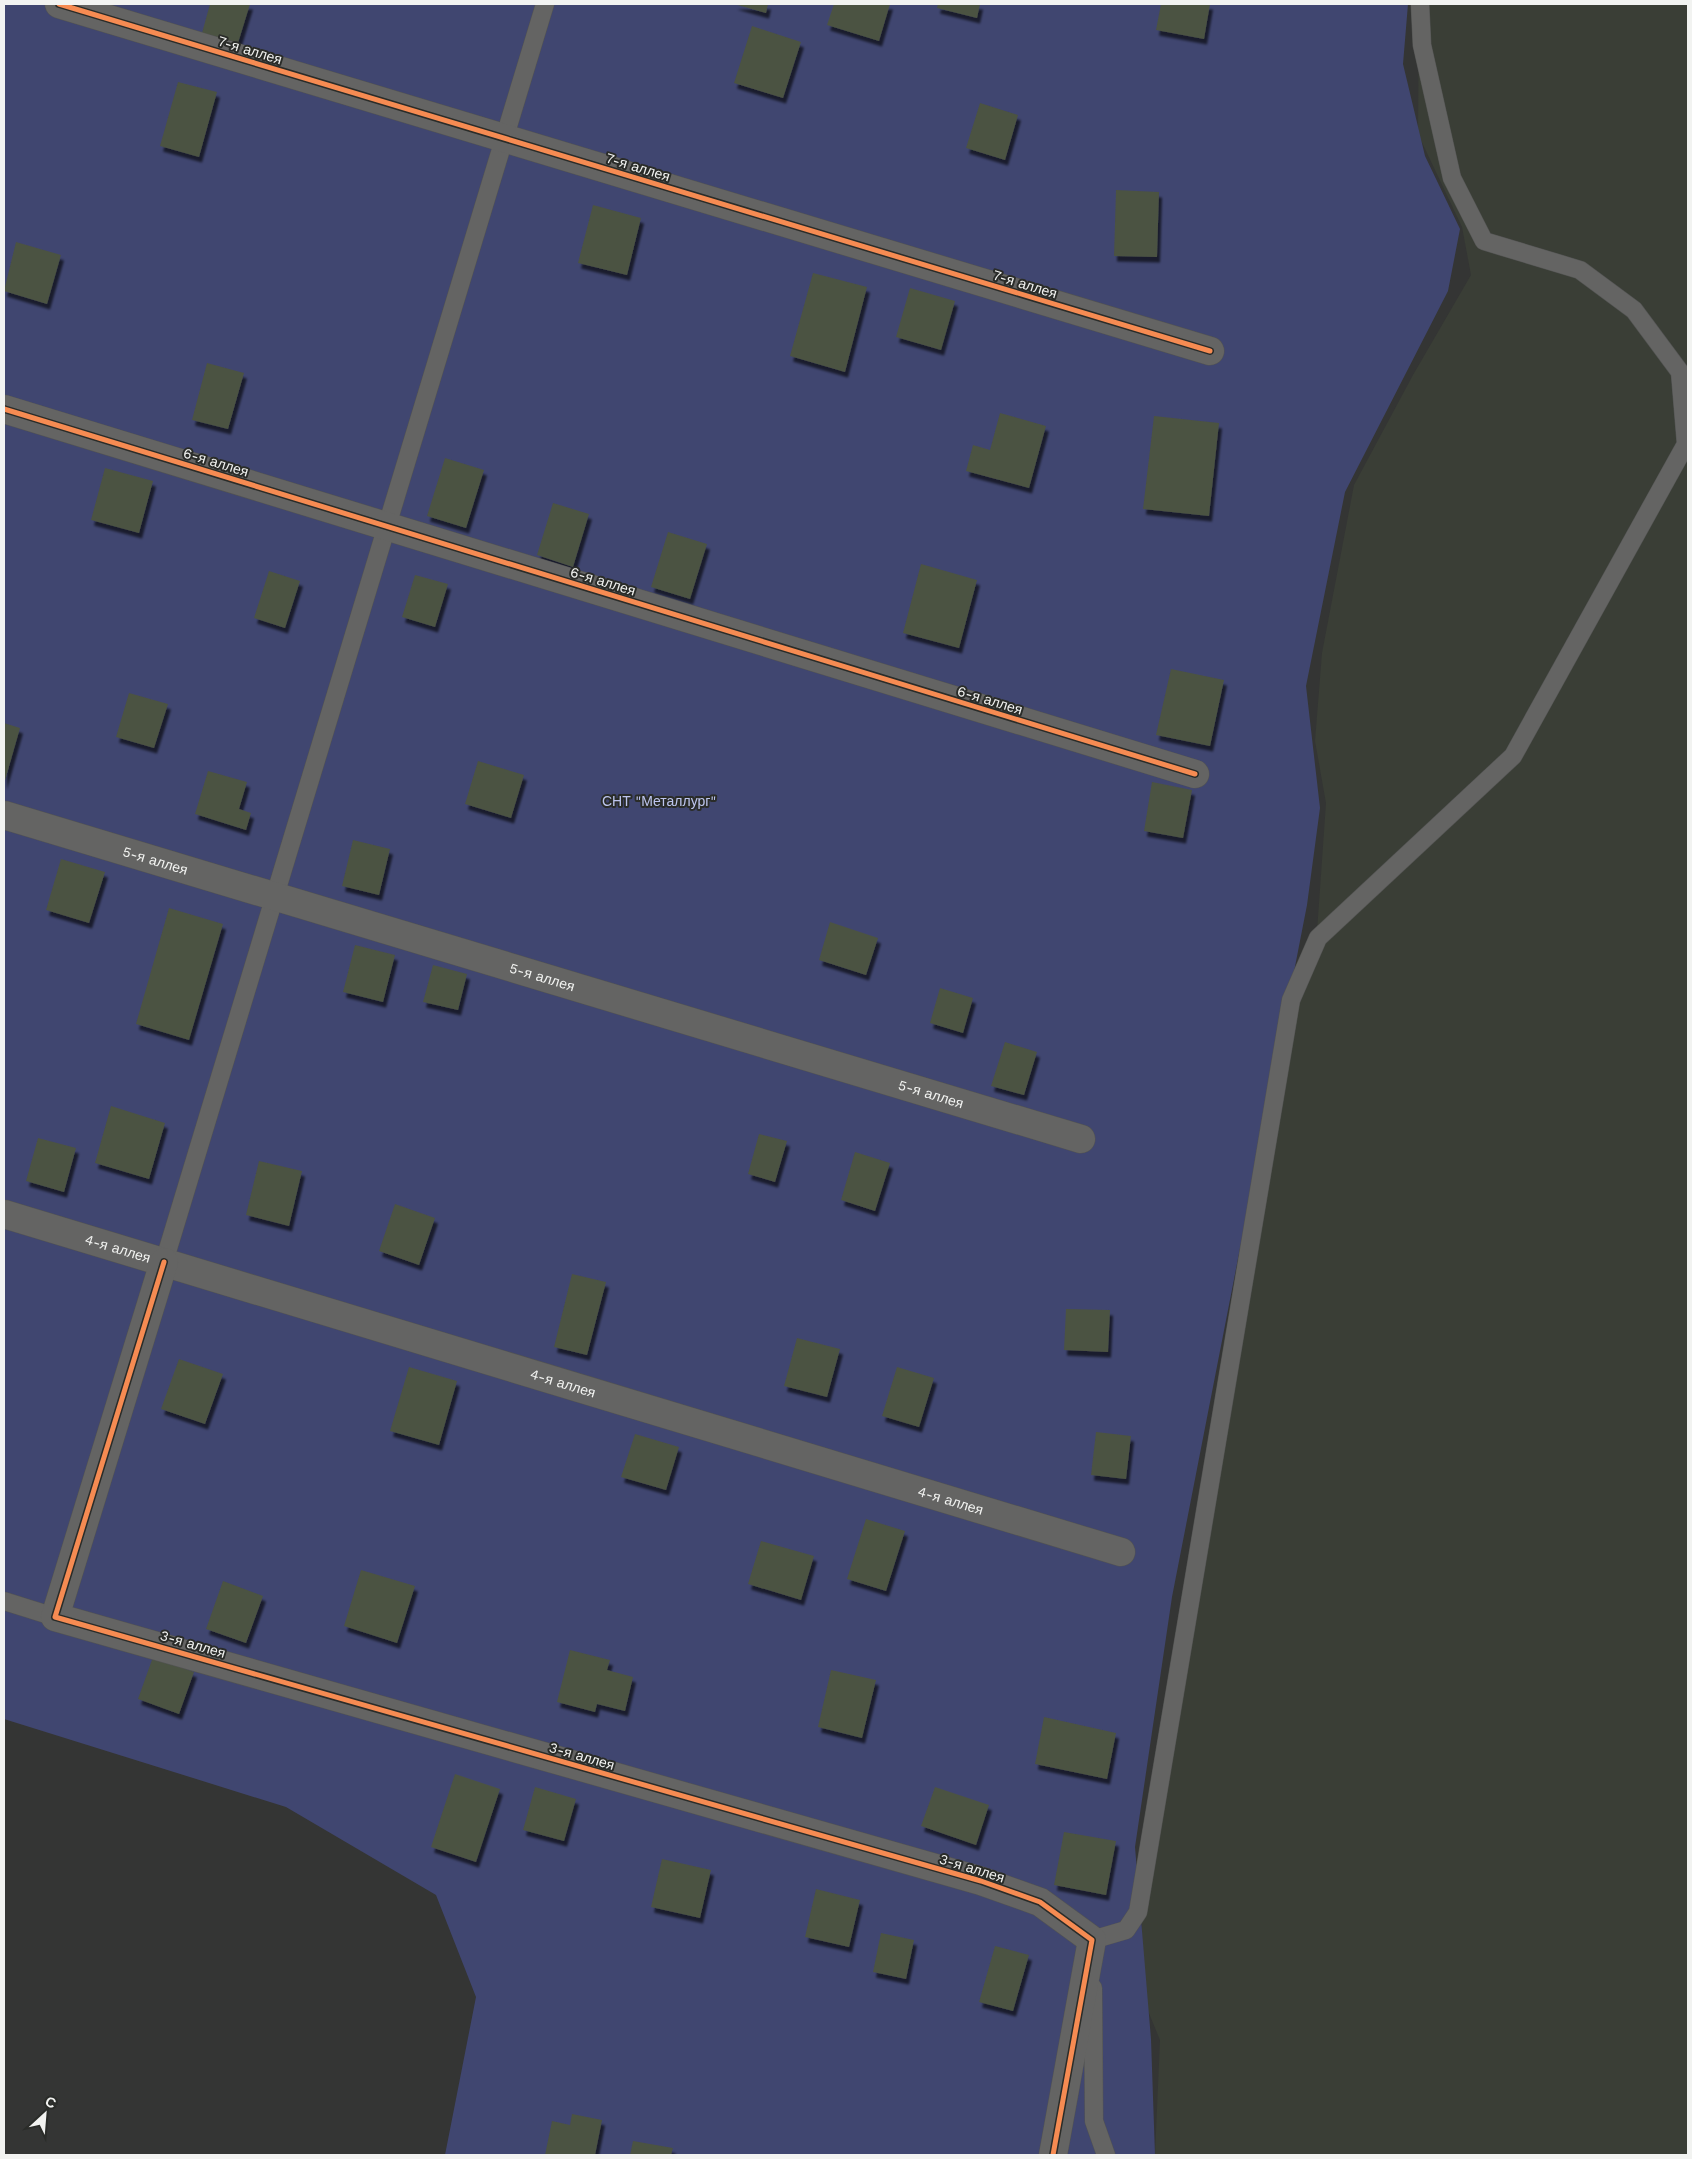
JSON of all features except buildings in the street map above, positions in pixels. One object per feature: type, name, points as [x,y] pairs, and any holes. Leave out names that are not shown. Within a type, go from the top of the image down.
[{"type":"street","name":"7-я аллея","points":[[59,4],[1210,351]]},
{"type":"street","name":"6-я аллея","points":[[4,409],[1195,774]]},
{"type":"street","name":"5-я аллея","points":[[4,815],[1081,1139]]},
{"type":"street","name":"4-я аллея","points":[[4,1214],[1121,1552]]},
{"type":"street","points":[[55,1617],[164,1262]]},
{"type":"street","name":"3-я аллея","points":[[55,1617],[981,1881],[1040,1902],[1092,1940]]},
{"type":"street","points":[[1053,2155],[1092,1940]]},
{"type":"lane","points":[[164,1262],[545,4]]},
{"type":"lane","points":[[1106,2155],[1094,2121],[1092,1940],[1126,1930],[1138,1912],[1291,1000],[1318,938],[1513,756],[1686,444],[1680,372],[1634,310],[1580,270],[1484,241],[1452,178],[1422,45],[1420,4]]},
{"type":"lane","name":"3-я аллея","points":[[4,1601],[55,1617]]},
{"type":"shaded area","points":[[1419,4],[1688,4],[1688,2155],[1155,2155],[1160,2040],[1137,1984],[1152,1799],[1227,1391],[1269,1048],[1316,946],[1326,803],[1315,741],[1322,653],[1354,485],[1413,375],[1471,275],[1462,227],[1418,134]]},
{"type":"green space","name":"СНТ \"Металлург\"","points":[[4,4],[1408,4],[1403,64],[1425,156],[1460,229],[1448,291],[1345,492],[1306,686],[1320,808],[1307,905],[1172,1597],[1135,1847],[1151,2039],[1155,2155],[445,2155],[476,1997],[436,1895],[286,1807],[4,1719]]},
{"type":"cycle path","points":[[59,4],[1210,351]]},
{"type":"cycle path","points":[[4,409],[1195,774]]},
{"type":"cycle path","points":[[164,1262],[55,1617],[981,1881],[1040,1902],[1092,1940],[1053,2155]]}]
